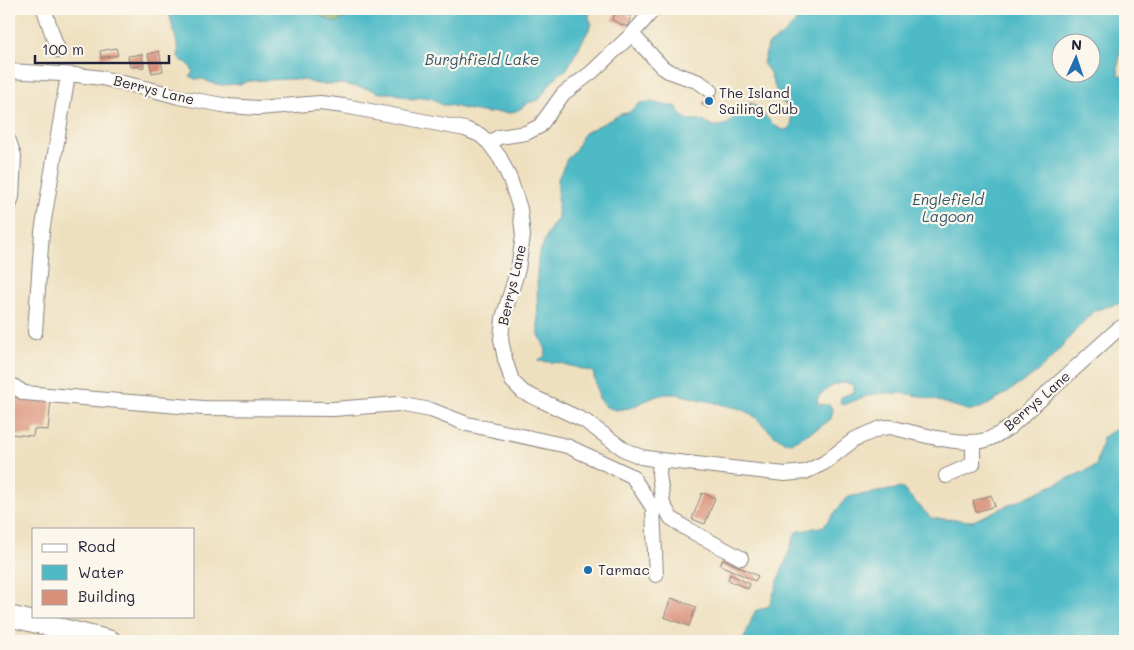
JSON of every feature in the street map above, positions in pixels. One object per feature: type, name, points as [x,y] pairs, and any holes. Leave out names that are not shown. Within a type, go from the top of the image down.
[{"type":"highway","points":[[9,616],[111,641]]},
{"type":"street","points":[[44,9],[54,47]]},
{"type":"street","points":[[489,143],[499,137],[526,132],[540,126],[563,94],[592,72],[632,34],[654,9]]},
{"type":"street","points":[[632,34],[668,71],[699,82],[710,90]]},
{"type":"street","name":"Berrys Lane","points":[[9,71],[102,78],[179,97],[228,106],[258,108],[320,104],[344,106],[465,129],[480,135],[489,143],[500,158],[510,179],[520,209],[523,236],[518,268],[503,318],[501,339],[504,359],[512,380],[523,392],[585,421],[625,450],[641,456],[660,460],[785,474],[805,472],[824,463],[855,439],[881,428],[890,427],[962,443],[985,440],[1010,427],[1125,325]]},
{"type":"street","points":[[35,332],[42,232],[68,75]]},
{"type":"street","points":[[9,141],[14,156],[12,197],[9,206]]},
{"type":"street","points":[[9,383],[24,394],[203,408],[333,409],[398,404],[432,410],[467,424],[567,446],[632,476],[653,508],[656,575]]},
{"type":"street","points":[[946,476],[973,464],[972,442]]},
{"type":"street","points":[[660,460],[659,474],[664,504],[671,518],[687,529],[741,558]]},
{"type":"green space","points":[[307,9],[359,9],[336,23]]},
{"type":"water","name":"Burghfield Lake","points":[[168,9],[307,9],[336,23],[359,9],[590,9],[589,18],[592,24],[567,69],[555,79],[539,100],[528,103],[511,113],[487,113],[442,105],[433,99],[425,97],[411,99],[393,93],[380,93],[370,89],[341,84],[317,84],[303,80],[288,79],[221,85],[203,79],[195,79],[190,76],[193,72],[189,65],[178,57],[179,51]]},
{"type":"water","name":"Englefield Lagoon","points":[[797,9],[1125,9],[1125,31],[1118,68],[1119,75],[1125,76],[1125,302],[1096,310],[1047,363],[1032,376],[978,409],[971,411],[924,397],[900,393],[875,394],[842,405],[840,402],[841,397],[854,392],[854,385],[842,383],[822,393],[817,399],[818,404],[830,405],[833,411],[831,419],[791,443],[784,442],[750,413],[737,408],[677,394],[665,394],[654,397],[630,408],[616,410],[606,407],[599,398],[593,372],[560,363],[537,361],[545,356],[546,350],[538,332],[538,257],[548,232],[558,218],[558,179],[567,159],[576,149],[584,133],[621,114],[628,113],[640,103],[650,102],[676,106],[683,117],[690,120],[700,120],[713,126],[727,124],[744,106],[752,103],[775,126],[783,130],[789,129],[792,122],[790,113],[786,105],[780,100],[770,73],[763,63],[768,45],[796,22]]},
{"type":"water","points":[[1125,424],[1125,641],[743,641],[755,611],[769,606],[796,532],[824,526],[847,497],[902,488],[931,518],[973,521],[1096,466],[1103,437]]},
{"type":"building","points":[[617,9],[630,9],[627,15],[631,16],[627,27],[612,20]]},
{"type":"building","points":[[116,48],[118,55],[101,58],[100,51]]},
{"type":"building","points":[[159,51],[163,71],[152,73],[148,54]]},
{"type":"building","points":[[142,54],[144,67],[130,67],[128,56]]},
{"type":"building","name":"The Island Sailing Club","points":[[710,94],[716,98],[708,108],[702,104]]},
{"type":"building","points":[[9,395],[51,399],[48,430],[34,429],[33,436],[9,434]]},
{"type":"building","points":[[702,493],[715,498],[705,524],[692,519]]},
{"type":"building","points":[[991,495],[995,506],[976,512],[973,501]]},
{"type":"building","points":[[723,559],[758,576],[755,581],[720,565]]},
{"type":"building","points":[[730,574],[750,584],[748,589],[728,580]]},
{"type":"building","points":[[671,598],[696,607],[689,626],[664,617]]},
{"type":"place","name":"The Island Sailing Club","points":[[709,101]]},
{"type":"place","name":"Tarmac","points":[[588,570]]}]
